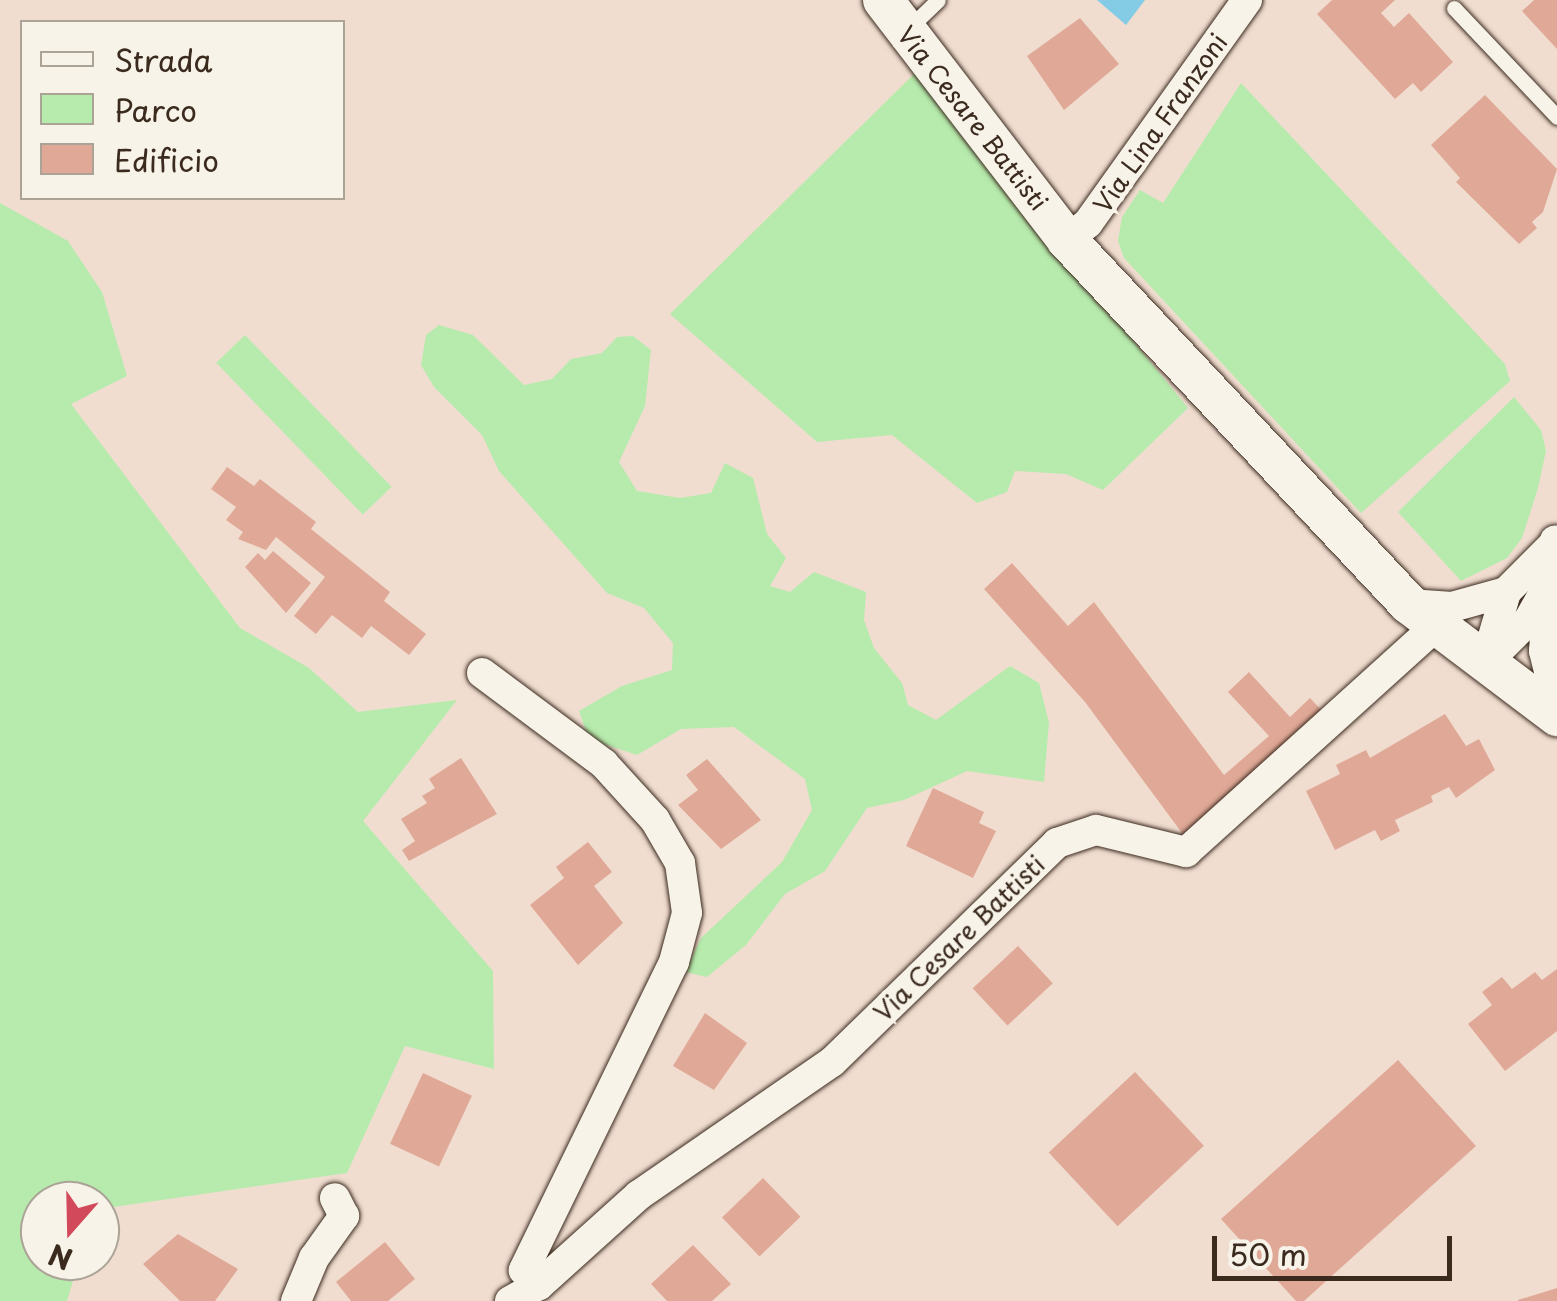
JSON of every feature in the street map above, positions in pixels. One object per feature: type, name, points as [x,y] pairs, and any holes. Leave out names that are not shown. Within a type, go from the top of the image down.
[{"type":"street","name":"Via Lina Franzoni","points":[[1067,240],[1088,223],[1247,0]]},
{"type":"street","name":"Via Cesare Battisti","points":[[895,15],[1067,240],[1422,616],[1549,706]]},
{"type":"street","points":[[1549,706],[1544,651],[1556,538]]},
{"type":"street","points":[[1485,664],[1506,592],[1556,538]]},
{"type":"street","points":[[1485,664],[1510,643],[1549,584]]},
{"type":"street","points":[[1422,616],[1506,592]]},
{"type":"street","name":"Via Cesare Battisti","points":[[510,1301],[539,1286],[639,1195],[832,1062],[1058,842],[1096,830],[1186,852],[1422,616]]},
{"type":"street","points":[[482,673],[604,764],[655,820],[680,863],[687,913],[674,962],[524,1270],[539,1286]]},
{"type":"street","points":[[296,1301],[314,1258],[344,1216],[335,1198]]},
{"type":"lane","points":[[895,15],[938,0]]},
{"type":"lane","points":[[1454,8],[1557,117]]},
{"type":"green space","points":[[915,73],[1188,408],[1103,490],[1066,474],[1015,471],[1007,492],[977,503],[892,435],[817,442],[670,314]]},
{"type":"green space","points":[[1241,83],[1505,364],[1510,381],[1361,513],[1124,258],[1118,241],[1122,217],[1140,190],[1163,203]]},
{"type":"green space","points":[[0,203],[68,241],[102,292],[127,376],[71,404],[240,628],[309,668],[358,712],[457,700],[363,821],[493,971],[494,1069],[405,1046],[347,1173],[120,1206],[120,1181],[20,1181],[20,1281],[73,1281],[67,1301],[0,1301]]},
{"type":"green space","points":[[439,325],[473,335],[524,385],[552,379],[571,359],[602,353],[617,337],[633,336],[651,350],[645,406],[619,462],[637,491],[680,498],[711,493],[725,463],[753,478],[767,534],[786,558],[770,586],[790,592],[814,572],[866,592],[864,620],[874,648],[902,683],[908,705],[936,720],[1010,666],[1039,683],[1049,723],[1044,782],[967,771],[904,800],[867,808],[825,871],[785,894],[746,945],[707,977],[685,972],[701,938],[782,862],[812,810],[805,779],[734,727],[681,729],[637,755],[589,739],[579,711],[622,686],[672,670],[673,643],[644,608],[607,593],[499,471],[482,435],[434,387],[421,365],[426,335]]},
{"type":"green space","points":[[245,335],[392,487],[363,515],[216,363]]},
{"type":"green space","points":[[1514,397],[1541,430],[1546,451],[1538,488],[1522,538],[1507,558],[1461,581],[1398,512]]},
{"type":"water","points":[[1097,0],[1145,0],[1126,25]]},
{"type":"building","points":[[1332,0],[1395,0],[1381,13],[1394,27],[1409,13],[1453,62],[1421,92],[1413,83],[1395,99],[1317,14]]},
{"type":"building","points":[[1534,0],[1557,0],[1557,49],[1522,11]]},
{"type":"building","points":[[1080,18],[1119,64],[1064,110],[1027,56]]},
{"type":"building","points":[[1485,95],[1557,169],[1543,212],[1532,222],[1537,228],[1519,244],[1456,182],[1460,178],[1431,145]]},
{"type":"building","points":[[227,467],[254,486],[260,479],[316,522],[311,529],[390,592],[384,601],[426,634],[409,655],[371,626],[362,638],[332,615],[316,634],[294,616],[325,577],[276,537],[266,550],[238,539],[243,532],[226,520],[236,507],[211,489]]},
{"type":"building","points":[[273,551],[311,583],[286,613],[245,567],[258,553],[265,560]]},
{"type":"building","points":[[1012,563],[1068,626],[1094,602],[1224,775],[1269,736],[1228,692],[1249,672],[1290,717],[1310,698],[1325,714],[1185,837],[1085,702],[984,589]]},
{"type":"building","points":[[1445,714],[1466,746],[1479,739],[1495,770],[1456,798],[1449,787],[1431,796],[1433,802],[1395,820],[1400,831],[1381,841],[1375,830],[1335,850],[1306,791],[1340,774],[1336,765],[1366,750],[1370,758]]},
{"type":"building","points":[[461,758],[497,814],[409,861],[402,850],[415,841],[401,819],[427,803],[422,796],[435,788],[429,779]]},
{"type":"building","points":[[707,759],[761,820],[721,849],[678,805],[698,790],[686,775]]},
{"type":"building","points":[[933,788],[984,812],[979,823],[996,831],[973,878],[906,846]]},
{"type":"building","points":[[588,842],[612,872],[594,886],[623,923],[578,965],[530,905],[564,878],[556,867]]},
{"type":"building","points":[[1018,946],[1053,983],[1007,1026],[973,988]]},
{"type":"building","points":[[1557,969],[1557,1031],[1505,1071],[1468,1024],[1492,1005],[1482,992],[1502,977],[1512,989],[1535,972],[1542,980]]},
{"type":"building","points":[[705,1013],[747,1043],[714,1090],[673,1066]]},
{"type":"building","points":[[1398,1060],[1476,1146],[1304,1301],[1296,1301],[1221,1219]]},
{"type":"building","points":[[1135,1072],[1204,1146],[1118,1226],[1049,1152]]},
{"type":"building","points":[[423,1073],[472,1096],[439,1167],[390,1144]]},
{"type":"building","points":[[763,1178],[801,1217],[760,1256],[722,1218]]},
{"type":"building","points":[[178,1234],[238,1269],[215,1301],[180,1301],[143,1264]]},
{"type":"building","points":[[385,1242],[415,1279],[388,1301],[351,1301],[336,1282]]},
{"type":"building","points":[[693,1245],[731,1284],[712,1301],[667,1301],[651,1284]]},
{"type":"building","points":[[1557,1288],[1557,1301],[1518,1301],[1518,1300]]}]
